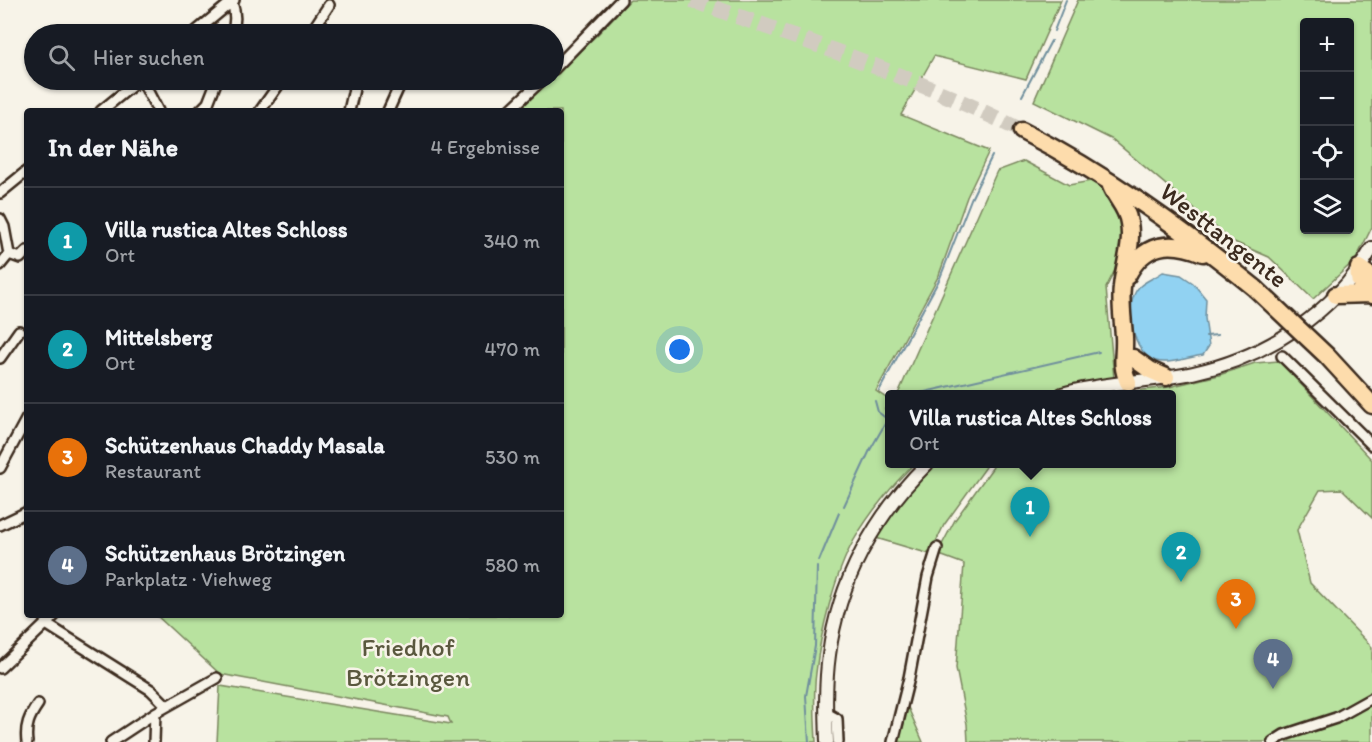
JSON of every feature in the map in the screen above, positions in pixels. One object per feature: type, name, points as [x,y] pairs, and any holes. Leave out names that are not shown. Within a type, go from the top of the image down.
[{"type":"highway","name":"Westtangente","points":[[1022,131],[1108,180],[1155,211],[1222,261],[1255,288],[1331,361],[1372,405]]},
{"type":"highway","points":[[1108,180],[1113,192],[1122,202],[1130,224],[1130,241],[1122,284],[1121,304],[1124,340],[1122,368],[1128,382]]},
{"type":"highway","points":[[1122,284],[1133,263],[1145,252],[1166,245],[1184,247],[1222,261]]},
{"type":"highway","points":[[1366,272],[1358,276],[1361,285],[1372,295]]},
{"type":"highway","points":[[1336,296],[1372,295]]},
{"type":"highway","points":[[1124,340],[1133,358],[1133,374],[1128,382]]},
{"type":"highway","points":[[1133,358],[1150,370],[1166,377]]},
{"type":"highway","points":[[1331,361],[1372,387]]},
{"type":"main road","points":[[1084,390],[1166,377],[1222,365],[1257,351],[1288,334],[1366,272],[1372,248]]},
{"type":"main road","points":[[827,742],[829,656],[834,625],[850,576],[885,512],[923,468]]},
{"type":"street","points":[[564,59],[621,0]]},
{"type":"street","points":[[205,24],[233,1],[235,24]]},
{"type":"street","points":[[317,24],[329,5]]},
{"type":"street","points":[[105,108],[127,90]]},
{"type":"street","points":[[146,90],[156,108]]},
{"type":"street","points":[[203,108],[208,104],[213,90]]},
{"type":"street","points":[[262,108],[275,90]]},
{"type":"street","points":[[350,108],[354,90]]},
{"type":"street","points":[[389,108],[397,90]]},
{"type":"street","points":[[512,108],[532,90]]},
{"type":"street","points":[[0,193],[24,173]]},
{"type":"street","points":[[0,219],[4,226],[9,254],[0,265]]},
{"type":"street","points":[[9,254],[20,258],[24,254]]},
{"type":"street","points":[[0,358],[19,331]]},
{"type":"street","points":[[1282,356],[1372,445]]},
{"type":"street","points":[[0,468],[24,424]]},
{"type":"street","points":[[0,525],[24,513]]},
{"type":"street","points":[[893,742],[895,726],[909,678],[928,577],[937,548]]},
{"type":"street","points":[[0,668],[53,618]]},
{"type":"street","points":[[46,624],[151,690],[166,706]]},
{"type":"street","points":[[111,742],[166,706],[216,678]]},
{"type":"street","points":[[1273,742],[1284,735],[1336,718],[1372,698]]},
{"type":"street","points":[[27,742],[25,729],[30,715],[38,704]]},
{"type":"street","points":[[826,712],[837,719],[838,742]]},
{"type":"street","points":[[154,742],[155,713]]},
{"type":"green space","name":"Friedhof Brötzingen","points":[[630,0],[1061,0],[1026,79],[934,56],[901,115],[989,151],[967,197],[939,275],[876,391],[885,397],[885,468],[910,468],[867,520],[854,540],[841,569],[829,604],[818,657],[814,707],[816,742],[217,742],[220,686],[451,724],[448,717],[220,674],[159,618],[564,618],[564,108],[517,108],[537,90],[564,90],[564,65],[598,34]]},
{"type":"green space","points":[[1078,0],[1372,0],[1372,227],[1356,259],[1313,299],[1269,257],[1232,241],[1113,140],[1034,101]]},
{"type":"green space","points":[[1024,161],[1069,185],[1091,181],[1104,189],[1125,224],[1121,258],[1106,288],[1114,379],[1060,390],[900,390],[997,171]]},
{"type":"green space","points":[[1279,361],[1372,460],[1372,518],[1342,489],[1320,490],[1297,530],[1310,583],[1372,647],[1372,692],[1361,699],[1372,702],[1372,742],[968,742],[967,724],[956,668],[964,564],[937,554],[955,520],[992,468],[1176,468],[1176,390],[1144,390],[1169,387],[1219,375],[1255,363]]},
{"type":"green space","points":[[932,468],[985,468],[944,525],[930,554],[876,538],[908,492]]},
{"type":"green space","points":[[907,705],[923,742],[895,742]]},
{"type":"water","points":[[1163,272],[1181,275],[1193,283],[1206,299],[1205,318],[1209,346],[1203,355],[1173,361],[1156,361],[1148,357],[1136,339],[1131,316],[1134,295],[1141,285]]},
{"type":"waterway","points":[[1054,31],[1066,0]]},
{"type":"waterway","points":[[1022,96],[1051,41]]},
{"type":"waterway","points":[[879,391],[940,278],[971,199],[992,156]]},
{"type":"waterway","points":[[1206,336],[1218,335]]},
{"type":"waterway","points":[[933,390],[1099,352]]},
{"type":"waterway","points":[[875,401],[878,412],[885,417]]},
{"type":"waterway","points":[[844,506],[885,424]]},
{"type":"waterway","points":[[819,561],[839,513]]},
{"type":"waterway","points":[[809,742],[806,696],[815,646],[817,567]]},
{"type":"tunnel","points":[[692,0],[901,76],[1022,131]]},
{"type":"place","name":"Villa rustica Altes Schloss","points":[[1030,537]]},
{"type":"place","name":"Mittelsberg","points":[[1181,582]]},
{"type":"place","name":"Schützenhaus Chaddy Masala","points":[[1236,629]]},
{"type":"place","name":"Schützenhaus Brötzingen","points":[[1273,689]]}]
